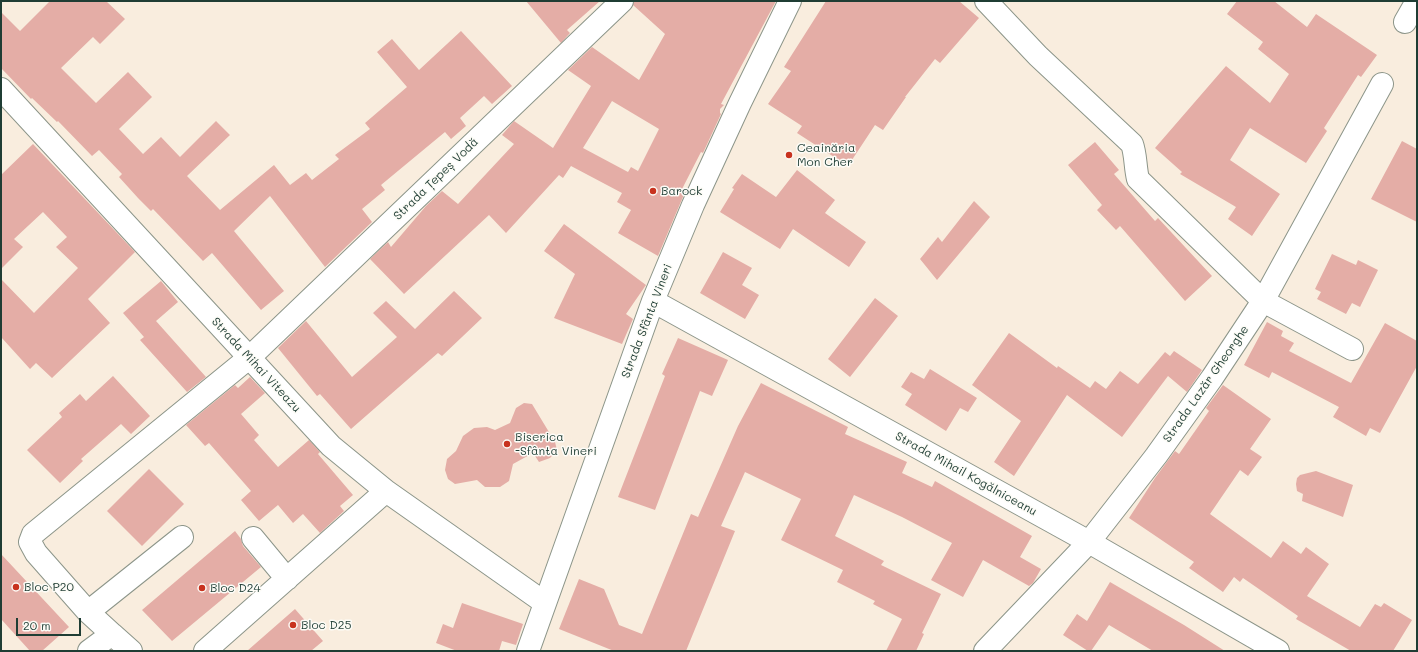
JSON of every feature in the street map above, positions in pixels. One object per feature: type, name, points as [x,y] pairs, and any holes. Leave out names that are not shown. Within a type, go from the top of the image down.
[{"type":"street","name":"Strada Țepeș Vodă","points":[[131,651],[88,612],[36,553],[30,542],[33,534],[250,357],[622,1]]},
{"type":"street","name":"Strada Sfânta Vineri","points":[[528,651],[653,301],[693,206],[740,102],[790,1]]},
{"type":"street","points":[[986,1],[1038,56],[1132,144],[1135,154],[1135,167],[1138,178],[1263,301],[1352,349]]},
{"type":"street","points":[[1405,22],[1417,1]]},
{"type":"street","name":"Strada Lazăr Gheorghe","points":[[985,651],[1088,542],[1156,456],[1212,378],[1263,301],[1382,84]]},
{"type":"street","name":"Strada Mihai Viteazu","points":[[3,97],[250,357],[331,446],[386,491],[544,603]]},
{"type":"street","name":"Strada Mihail Kogălniceanu","points":[[653,301],[1088,542],[1278,651]]},
{"type":"street","points":[[205,651],[386,491]]},
{"type":"street","points":[[88,612],[182,537]]},
{"type":"street","points":[[254,538],[287,579]]},
{"type":"street","points":[[89,651],[112,634]]},
{"type":"building","points":[[50,1],[106,1],[125,19],[100,44],[93,37],[61,68],[96,103],[128,72],[152,97],[119,129],[143,154],[161,137],[180,157],[216,121],[230,135],[187,176],[220,210],[274,165],[290,185],[306,173],[312,180],[339,159],[335,155],[370,129],[365,123],[407,87],[377,52],[392,39],[419,70],[461,31],[512,86],[492,104],[484,96],[460,118],[466,126],[451,139],[445,132],[381,185],[385,190],[362,209],[372,222],[325,267],[270,196],[234,231],[284,291],[261,310],[212,253],[203,261],[153,209],[151,211],[138,198],[119,177],[122,174],[99,150],[92,156],[58,121],[57,122],[32,98],[31,99],[1,68],[1,12],[20,31]]},
{"type":"building","points":[[526,1],[600,1],[567,30],[570,33],[561,43]]},
{"type":"building","points":[[634,1],[776,1],[721,104],[724,105],[720,109],[721,114],[703,153],[701,152],[681,191],[685,192],[658,256],[618,233],[631,210],[617,202],[622,193],[571,166],[563,178],[559,175],[506,233],[489,215],[404,294],[370,259],[388,242],[391,247],[426,206],[442,191],[458,204],[514,144],[502,135],[514,121],[553,148],[591,86],[568,70],[592,47],[639,80],[665,34],[633,5]],"holes":[[[612,101],[659,129],[638,171],[631,167],[628,172],[583,148]]]},
{"type":"building","points":[[826,1],[959,1],[979,18],[940,63],[935,59],[905,97],[883,130],[875,125],[848,166],[797,133],[802,126],[768,104],[791,71],[784,67]]},
{"type":"building","points":[[1237,1],[1274,1],[1307,27],[1316,14],[1377,55],[1361,77],[1358,75],[1324,128],[1327,131],[1306,163],[1250,128],[1230,160],[1280,194],[1252,236],[1228,219],[1236,207],[1180,174],[1182,172],[1155,148],[1226,66],[1270,103],[1289,74],[1258,49],[1263,42],[1227,14]]},
{"type":"building","points":[[1402,141],[1417,149],[1417,222],[1371,199]]},
{"type":"building","points":[[1095,142],[1119,170],[1114,174],[1155,221],[1158,218],[1212,276],[1185,301],[1120,226],[1116,230],[1097,210],[1102,205],[1068,165]]},
{"type":"building","points":[[33,144],[135,252],[88,299],[110,323],[52,378],[36,363],[30,369],[1,337],[1,279],[34,313],[78,268],[56,247],[67,237],[43,212],[14,239],[23,247],[1,269],[1,175]]},
{"type":"building","points":[[797,170],[835,200],[825,213],[866,242],[849,267],[793,229],[780,249],[720,212],[734,189],[732,188],[742,174],[776,197]]},
{"type":"building","points":[[974,201],[990,217],[937,280],[920,259],[938,237],[942,242]]},
{"type":"building","points":[[564,224],[646,285],[626,314],[633,319],[622,344],[554,318],[575,274],[544,251]]},
{"type":"building","points":[[723,252],[752,268],[742,285],[759,295],[745,319],[700,293]]},
{"type":"building","points":[[1332,254],[1356,265],[1358,260],[1378,270],[1360,307],[1352,303],[1346,314],[1317,299],[1321,292],[1315,289]]},
{"type":"building","points":[[161,281],[178,302],[156,321],[206,377],[187,392],[140,340],[144,337],[123,313]]},
{"type":"building","points":[[454,291],[482,318],[442,356],[438,353],[351,429],[320,394],[317,396],[278,348],[306,321],[352,377],[397,337],[373,313],[386,301],[415,329]]},
{"type":"building","points":[[875,298],[898,316],[850,377],[828,359]]},
{"type":"building","points":[[1267,322],[1283,331],[1281,336],[1294,343],[1289,351],[1351,383],[1385,323],[1417,341],[1417,366],[1380,433],[1370,428],[1366,436],[1333,417],[1339,407],[1272,372],[1269,378],[1244,365]]},
{"type":"building","points":[[1009,333],[1057,368],[1058,366],[1090,388],[1095,381],[1106,389],[1120,371],[1138,384],[1165,352],[1170,356],[1174,351],[1202,370],[1187,392],[1168,376],[1122,437],[1067,395],[1014,476],[994,462],[1021,421],[972,385]]},
{"type":"building","points":[[678,338],[728,360],[712,396],[700,391],[655,510],[618,497],[665,376],[662,374]]},
{"type":"building","points":[[930,369],[977,398],[968,412],[960,408],[946,431],[905,405],[912,394],[901,387],[911,372],[924,379]]},
{"type":"building","points":[[113,376],[150,416],[131,434],[121,424],[81,459],[83,461],[60,483],[27,450],[62,417],[59,413],[80,394],[86,401]]},
{"type":"building","points":[[250,377],[265,393],[241,414],[259,435],[254,440],[278,467],[309,440],[320,452],[318,454],[353,495],[340,506],[344,511],[320,533],[303,514],[293,523],[278,505],[259,521],[241,500],[251,491],[209,443],[205,446],[186,425],[235,385],[238,388]]},
{"type":"building","points":[[761,383],[848,427],[845,434],[907,462],[902,473],[932,487],[935,481],[1032,536],[1020,557],[1041,569],[1033,583],[1029,586],[983,560],[963,597],[931,580],[952,543],[902,517],[854,495],[835,536],[884,561],[881,565],[941,594],[922,633],[924,634],[916,651],[886,651],[902,619],[873,604],[875,601],[837,582],[843,570],[781,540],[801,499],[745,472],[721,526],[735,531],[686,651],[614,651],[559,629],[579,579],[604,589],[619,625],[642,634],[691,514],[698,517],[738,426]]},
{"type":"building","points":[[1223,385],[1271,419],[1250,449],[1262,457],[1248,476],[1240,470],[1210,514],[1271,558],[1283,541],[1301,554],[1306,547],[1329,564],[1307,596],[1360,627],[1375,604],[1381,607],[1384,603],[1412,620],[1393,651],[1351,651],[1296,619],[1298,616],[1243,578],[1240,582],[1234,577],[1223,592],[1189,568],[1194,562],[1129,518],[1155,478],[1175,451],[1179,454],[1209,411],[1206,408]]},
{"type":"building","name":"Biserica -Sfânta Vineri","points":[[524,403],[532,404],[555,442],[557,450],[550,458],[539,462],[533,453],[513,464],[509,481],[500,487],[485,487],[477,480],[455,484],[448,479],[445,470],[447,459],[456,451],[463,436],[474,428],[487,427],[495,430],[510,423],[516,408]]},
{"type":"building","points":[[149,469],[184,504],[142,546],[107,511]]},
{"type":"building","points":[[1316,471],[1353,485],[1343,517],[1302,501],[1303,494],[1297,491],[1297,478],[1300,475]]},
{"type":"building","name":"Bloc D24","points":[[235,531],[241,539],[243,546],[261,567],[172,641],[142,610]]},
{"type":"building","name":"Bloc P20","points":[[1,554],[69,627],[42,651],[30,651],[1,619]]},
{"type":"building","points":[[1110,582],[1184,625],[1225,651],[1153,651],[1109,625],[1091,651],[1088,651],[1063,635],[1077,614],[1087,621]]},
{"type":"building","points":[[462,603],[523,624],[516,645],[502,641],[499,651],[457,651],[436,643],[443,624],[453,628]]},
{"type":"building","name":"Bloc D25","points":[[295,609],[323,641],[311,651],[247,651]]},
{"type":"place","name":"Ceainăria Mon Cher","points":[[789,155]]},
{"type":"place","name":"Barock","points":[[653,191]]},
{"type":"place","name":"Biserica -Sfânta Vineri","points":[[507,444]]},
{"type":"place","name":"Bloc P20","points":[[16,587]]},
{"type":"place","name":"Bloc D24","points":[[202,588]]},
{"type":"place","name":"Bloc D25","points":[[293,625]]}]
